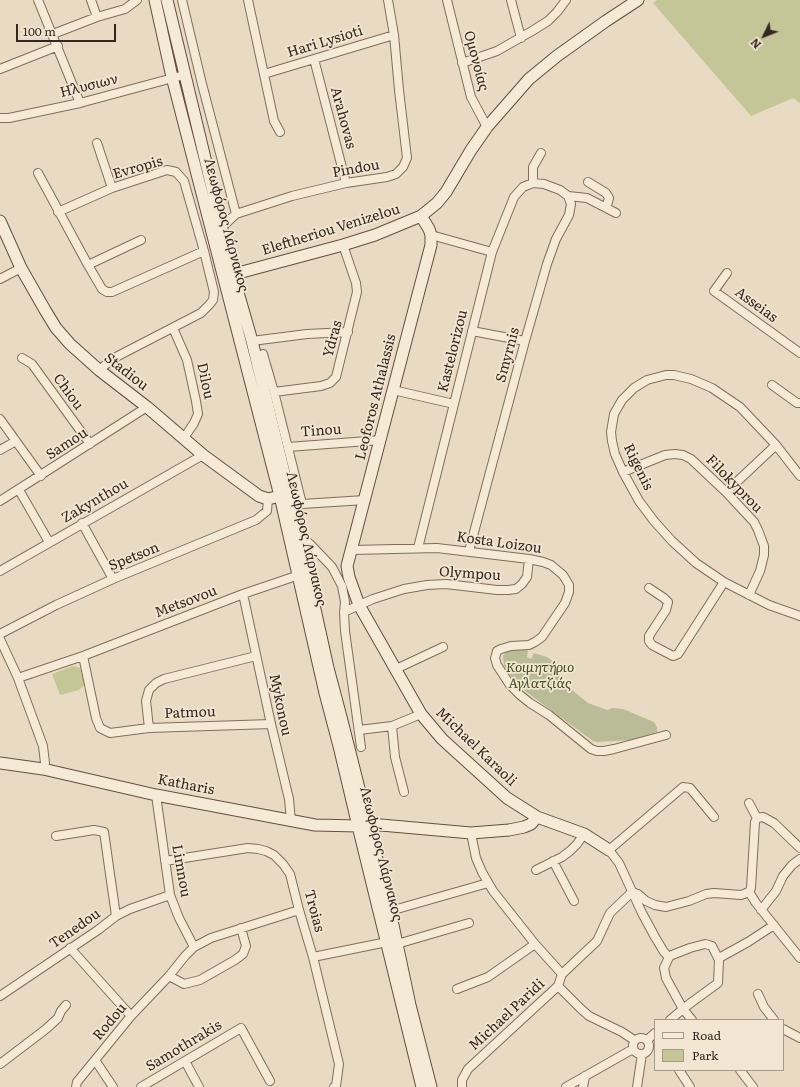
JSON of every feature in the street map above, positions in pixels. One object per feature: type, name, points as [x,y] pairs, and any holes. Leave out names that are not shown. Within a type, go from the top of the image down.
[{"type":"main road","name":"Λεωφόρος Λάρνακος","points":[[155,0],[172,78],[228,276],[299,575],[325,693],[363,825],[390,911],[392,943],[431,1087]]},
{"type":"main road","name":"Λεωφόρος Λάρνακος","points":[[167,0],[222,227],[228,276],[252,340],[291,501],[328,668],[341,717],[363,825],[392,943],[422,1087]]},
{"type":"main road","name":"Eleftheriou Venizelou","points":[[228,276],[343,245],[420,216],[437,203],[487,127],[529,80],[545,66],[606,21],[638,0]]},
{"type":"main road","points":[[420,216],[429,229],[431,235]]},
{"type":"main road","name":"Stadiou","points":[[0,222],[21,268],[45,310],[56,328],[70,344],[99,370],[147,407],[203,454],[259,496],[268,499]]},
{"type":"main road","name":"Leoforos Athalassis","points":[[348,566],[431,245],[431,235]]},
{"type":"main road","points":[[268,499],[280,496]]},
{"type":"main road","name":"Michael Karaoli","points":[[348,566],[349,577],[359,605],[421,714],[442,739],[474,770],[507,798],[537,818],[584,834],[609,850]]},
{"type":"main road","name":"Katharis","points":[[0,763],[43,769],[156,795],[315,825],[381,824],[471,833],[509,830],[524,827],[531,824],[537,818]]},
{"type":"street","points":[[38,0],[80,103]]},
{"type":"street","points":[[91,0],[97,18]]},
{"type":"street","points":[[53,34],[125,9],[137,0]]},
{"type":"street","points":[[182,0],[236,214]]},
{"type":"street","points":[[248,0],[274,121],[280,132]]},
{"type":"street","name":"Pindou","points":[[222,227],[236,214],[292,196],[346,183],[387,177],[396,174],[403,167],[407,158],[394,35],[388,0]]},
{"type":"street","name":"Ομονοίας","points":[[447,0],[471,97],[487,127]]},
{"type":"street","points":[[511,0],[521,38]]},
{"type":"street","points":[[462,62],[496,51],[521,38],[548,21],[566,0]]},
{"type":"street","name":"Hari Lysioti","points":[[264,74],[394,35]]},
{"type":"street","points":[[0,69],[58,46]]},
{"type":"street","name":"Arahovas","points":[[314,59],[346,183]]},
{"type":"street","name":"Ηλυσιων","points":[[0,118],[9,118],[80,103],[184,75]]},
{"type":"street","points":[[97,143],[112,188]]},
{"type":"street","points":[[541,153],[533,167],[533,183],[544,184],[560,190],[568,196],[587,198],[616,213]]},
{"type":"street","name":"Evropis","points":[[58,212],[112,188],[167,170],[176,172],[184,181],[204,251],[214,292],[213,300],[209,305],[201,313],[114,358],[99,370]]},
{"type":"street","points":[[38,173],[88,265],[102,289],[107,292],[112,292],[204,251]]},
{"type":"street","points":[[588,182],[606,193],[608,202],[606,207]]},
{"type":"street","name":"Kastelorizou","points":[[418,548],[492,252],[514,197],[523,187],[533,183]]},
{"type":"street","name":"Smyrnis","points":[[469,551],[547,264],[556,239],[569,215],[571,204],[568,196]]},
{"type":"street","points":[[431,235],[492,252]]},
{"type":"street","points":[[88,265],[141,240]]},
{"type":"street","name":"Ydras","points":[[274,392],[321,386],[333,380],[338,372],[358,292],[343,245]]},
{"type":"street","points":[[0,279],[21,268]]},
{"type":"street","name":"Asseias","points":[[727,273],[714,291],[800,353]]},
{"type":"street","name":"Dilou","points":[[173,328],[187,360],[198,414],[184,438]]},
{"type":"street","points":[[472,331],[525,341]]},
{"type":"street","points":[[252,340],[307,334],[348,332]]},
{"type":"street","points":[[263,354],[302,504],[365,500]]},
{"type":"street","name":"Chiou","points":[[22,358],[32,364],[90,444]]},
{"type":"street","name":"Rigenis","points":[[800,476],[776,444],[740,407],[712,388],[695,380],[680,376],[666,375],[647,380],[634,388],[622,400],[614,414],[611,432],[612,441],[615,454],[623,472],[639,501],[672,541],[696,563],[724,582],[749,596],[800,616]]},
{"type":"street","points":[[772,385],[797,403],[800,402]]},
{"type":"street","points":[[393,390],[454,404]]},
{"type":"street","name":"Samou","points":[[0,501],[147,407]]},
{"type":"street","points":[[0,419],[41,476]]},
{"type":"street","name":"Tinou","points":[[288,447],[381,440]]},
{"type":"street","points":[[0,450],[16,441]]},
{"type":"street","points":[[726,492],[776,444]]},
{"type":"street","name":"Zakynthou","points":[[0,570],[203,454]]},
{"type":"street","name":"Filokyprou","points":[[623,472],[665,455],[683,455],[691,459],[726,492],[754,522],[764,546],[764,555],[760,571],[749,596]]},
{"type":"street","points":[[19,490],[49,542]]},
{"type":"street","name":"Spetson","points":[[0,634],[56,605],[113,579],[256,520],[267,511],[268,499]]},
{"type":"street","points":[[82,523],[113,579]]},
{"type":"street","points":[[297,533],[332,567],[342,586],[345,602],[345,631],[361,747]]},
{"type":"street","name":"Kosta Loizou","points":[[352,550],[418,548],[469,551],[543,562],[557,570],[567,580],[569,592],[566,603],[542,637],[529,645],[511,646],[497,651],[495,658],[497,665],[510,685],[530,703],[549,715],[591,749],[597,751],[614,749],[666,736]]},
{"type":"street","name":"Olympou","points":[[344,612],[404,589],[436,584],[497,590],[516,588],[522,584],[526,577],[529,559]]},
{"type":"street","points":[[332,567],[340,568],[348,566]]},
{"type":"street","name":"Metsovou","points":[[18,678],[83,656],[243,594],[299,575]]},
{"type":"street","points":[[650,588],[668,602],[666,610],[649,636],[649,641],[652,645],[673,656],[678,654],[724,582]]},
{"type":"street","name":"Mykonou","points":[[243,594],[289,799],[291,821]]},
{"type":"street","points":[[0,639],[18,678],[43,746],[45,763],[43,769]]},
{"type":"street","points":[[396,669],[443,647]]},
{"type":"street","name":"Patmou","points":[[83,656],[96,718],[100,728],[110,733],[149,728],[271,724]]},
{"type":"street","points":[[149,728],[146,701],[149,690],[156,683],[164,679],[256,656]]},
{"type":"street","points":[[359,730],[392,726],[421,714]]},
{"type":"street","points":[[392,726],[395,757],[404,792]]},
{"type":"street","points":[[669,958],[655,937],[619,863],[609,850],[683,787],[690,788],[714,817]]},
{"type":"street","name":"Limnou","points":[[156,795],[170,894],[178,918],[194,947]]},
{"type":"street","points":[[632,892],[660,906],[666,906],[689,901],[706,894],[714,893],[741,895],[748,892],[752,888],[755,822],[757,818],[749,803]]},
{"type":"street","points":[[757,818],[763,818],[774,823],[800,848]]},
{"type":"street","points":[[56,836],[94,830],[104,832],[116,916]]},
{"type":"street","points":[[471,833],[476,858],[488,883],[535,944],[562,974]]},
{"type":"street","points":[[536,870],[570,850],[577,844],[584,834]]},
{"type":"street","name":"Troias","points":[[165,861],[248,848],[258,849],[274,855],[290,874],[313,957],[339,1064],[336,1086],[334,1087]]},
{"type":"street","points":[[761,910],[776,891],[792,865],[800,859]]},
{"type":"street","points":[[553,861],[574,901]]},
{"type":"street","points":[[390,911],[488,883]]},
{"type":"street","name":"Michael Paridi","points":[[462,1087],[464,1075],[476,1061],[558,986],[562,974],[597,941],[610,912],[632,892]]},
{"type":"street","points":[[748,892],[761,910],[799,954]]},
{"type":"street","name":"Tenedou","points":[[0,996],[98,930],[116,916],[130,908],[170,894]]},
{"type":"street","name":"Rodou","points":[[76,1087],[77,1082],[131,1016],[194,947],[211,938],[299,910]]},
{"type":"street","points":[[313,957],[392,943],[469,924]]},
{"type":"street","points":[[719,958],[748,942],[774,925]]},
{"type":"street","points":[[169,976],[184,984],[200,980],[235,960],[243,954],[246,946],[241,928]]},
{"type":"street","points":[[457,989],[488,977],[535,944]]},
{"type":"street","points":[[671,1019],[683,1010],[716,985],[718,982],[719,958],[710,944],[690,948],[669,958],[665,964],[664,972],[666,978],[683,1010],[691,1019]]},
{"type":"street","points":[[70,948],[131,1016]]},
{"type":"street","points":[[558,986],[580,1009],[589,1016],[622,1032],[634,1040]]},
{"type":"street","points":[[758,994],[764,1007],[773,1019]]},
{"type":"street","points":[[0,1064],[46,1029],[58,1018],[66,1005]]},
{"type":"street","name":"Samothrakis","points":[[141,1087],[241,1028],[270,1081]]},
{"type":"street","points":[[784,1030],[800,1038]]},
{"type":"street","points":[[647,1040],[654,1034]]},
{"type":"street","points":[[641,1037],[647,1040],[652,1050],[642,1054],[637,1053],[633,1049],[634,1040],[641,1037]]},
{"type":"street","points":[[566,1087],[633,1049]]},
{"type":"street","points":[[637,1087],[642,1054]]},
{"type":"street","points":[[95,1060],[113,1087]]},
{"type":"street","points":[[184,1061],[199,1087]]},
{"type":"street","points":[[680,1071],[690,1087]]},
{"type":"street","points":[[741,1071],[753,1087]]},
{"type":"street","points":[[583,1087],[584,1076]]},
{"type":"green space","points":[[657,0],[800,0],[800,103],[793,98],[751,116],[653,3]]},
{"type":"green space","name":"Κοιμητήριο Αγλατζιάς","points":[[524,648],[528,651],[527,657],[531,659],[534,653],[547,657],[557,664],[561,669],[559,680],[562,686],[572,690],[588,703],[607,710],[613,708],[623,709],[654,722],[657,727],[657,732],[631,740],[593,741],[529,694],[514,681],[504,666],[503,656],[507,649]]},
{"type":"green space","points":[[73,666],[80,668],[85,684],[79,690],[60,695],[52,674]]}]
